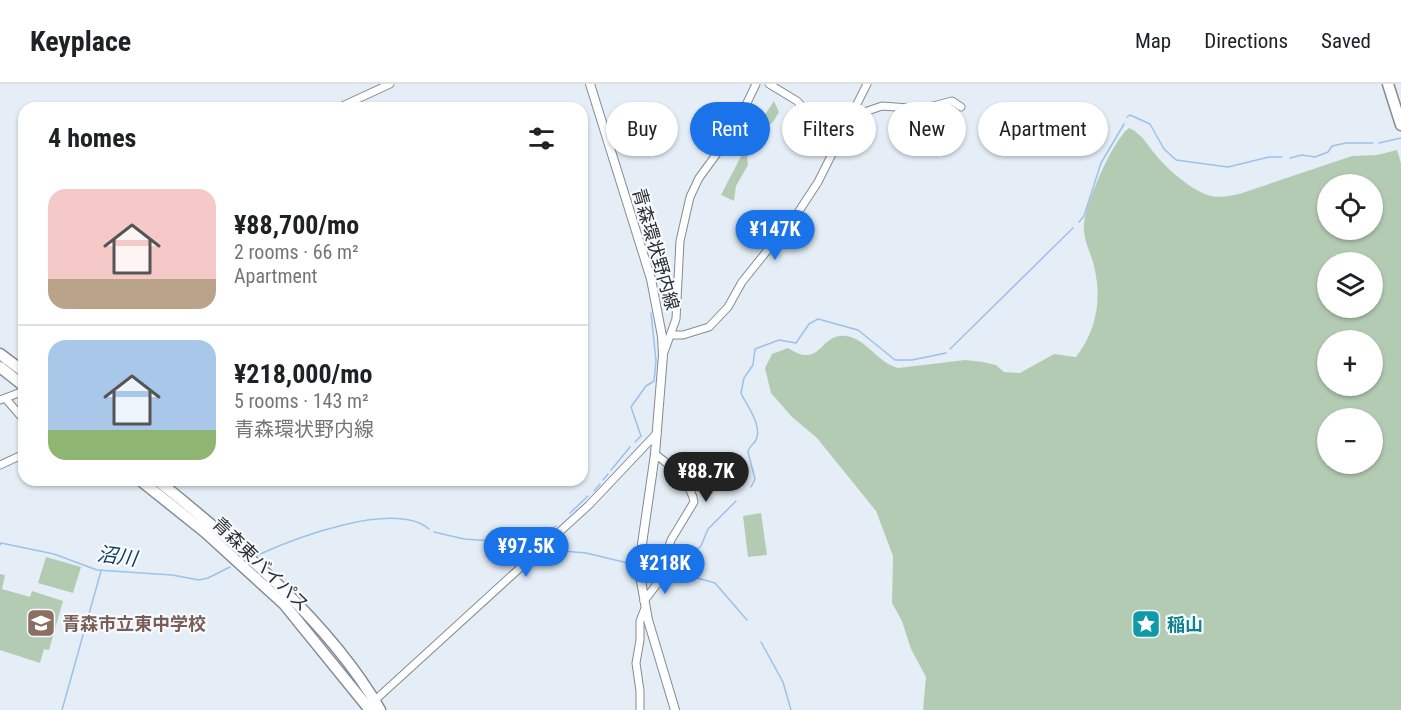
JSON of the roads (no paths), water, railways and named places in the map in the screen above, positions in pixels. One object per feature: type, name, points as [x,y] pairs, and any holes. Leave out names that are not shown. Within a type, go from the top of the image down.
[{"type":"highway","points":[[1388,84],[1401,125]]},
{"type":"highway","points":[[0,354],[18,368]]},
{"type":"highway","points":[[0,367],[18,381]]},
{"type":"highway","name":"青森東バイパス","points":[[148,486],[205,532],[284,604],[371,707]]},
{"type":"highway","name":"青森東バイパス","points":[[164,486],[244,552],[300,608],[345,661],[371,707]]},
{"type":"main road","name":"青森環状野内線","points":[[590,84],[651,279],[658,311],[663,356],[655,454],[640,564],[645,605],[675,710]]},
{"type":"street","points":[[351,102],[390,84]]},
{"type":"street","points":[[663,356],[672,335],[679,302],[680,241],[690,197],[699,178],[721,148],[727,127],[745,107],[756,84]]},
{"type":"street","points":[[769,84],[798,102]]},
{"type":"street","points":[[859,102],[867,84]]},
{"type":"street","points":[[672,335],[689,334],[716,322],[728,307],[742,282],[800,211],[833,156]]},
{"type":"street","points":[[18,394],[3,400],[18,414]]},
{"type":"street","points":[[371,707],[588,505],[657,434]]},
{"type":"street","points":[[640,710],[636,663],[640,640],[640,621],[662,569],[671,540],[694,502],[693,496],[678,475],[655,454]]},
{"type":"street","points":[[0,465],[18,457]]},
{"type":"waterway","points":[[1127,117],[1130,115],[1150,124],[1164,149],[1176,160],[1228,167],[1269,157],[1282,157]]},
{"type":"waterway","points":[[1079,222],[1084,216],[1101,163],[1124,124]]},
{"type":"waterway","points":[[1379,143],[1401,138]]},
{"type":"waterway","points":[[1290,158],[1302,155],[1315,157],[1328,152],[1332,146],[1346,143],[1373,143]]},
{"type":"waterway","points":[[950,349],[1073,228]]},
{"type":"waterway","points":[[635,442],[641,436],[631,407],[646,386],[654,381],[656,361],[651,313]]},
{"type":"waterway","points":[[751,487],[755,479],[748,452],[758,434],[756,422],[741,393],[744,378],[753,365],[755,349],[779,340],[796,343],[809,324],[818,319],[858,330],[895,360],[912,360],[946,353]]},
{"type":"waterway","points":[[611,470],[630,447]]},
{"type":"waterway","points":[[603,480],[608,474]]},
{"type":"waterway","points":[[594,491],[600,484]]},
{"type":"waterway","points":[[570,513],[588,496]]},
{"type":"waterway","points":[[670,569],[678,570],[683,567],[688,557],[701,546],[708,529],[736,501]]},
{"type":"waterway","name":"沼川","points":[[258,555],[319,532],[369,520],[393,518],[413,521],[429,529]]},
{"type":"waterway","points":[[533,543],[556,526]]},
{"type":"waterway","name":"沼川","points":[[434,532],[464,539],[533,544]]},
{"type":"waterway","name":"沼川","points":[[0,545],[1,543],[54,554],[97,570],[172,575],[199,580],[230,567]]},
{"type":"waterway","name":"沼川","points":[[552,550],[586,553],[636,565]]},
{"type":"waterway","name":"沼川","points":[[647,567],[660,568]]},
{"type":"waterway","points":[[665,569],[715,583],[747,620]]},
{"type":"waterway","points":[[62,710],[101,571]]},
{"type":"waterway","points":[[761,642],[783,682],[791,710]]},
{"type":"place","name":"青森市立東中学校","points":[[41,623]]},
{"type":"place","name":"稲山","points":[[1146,624]]}]
